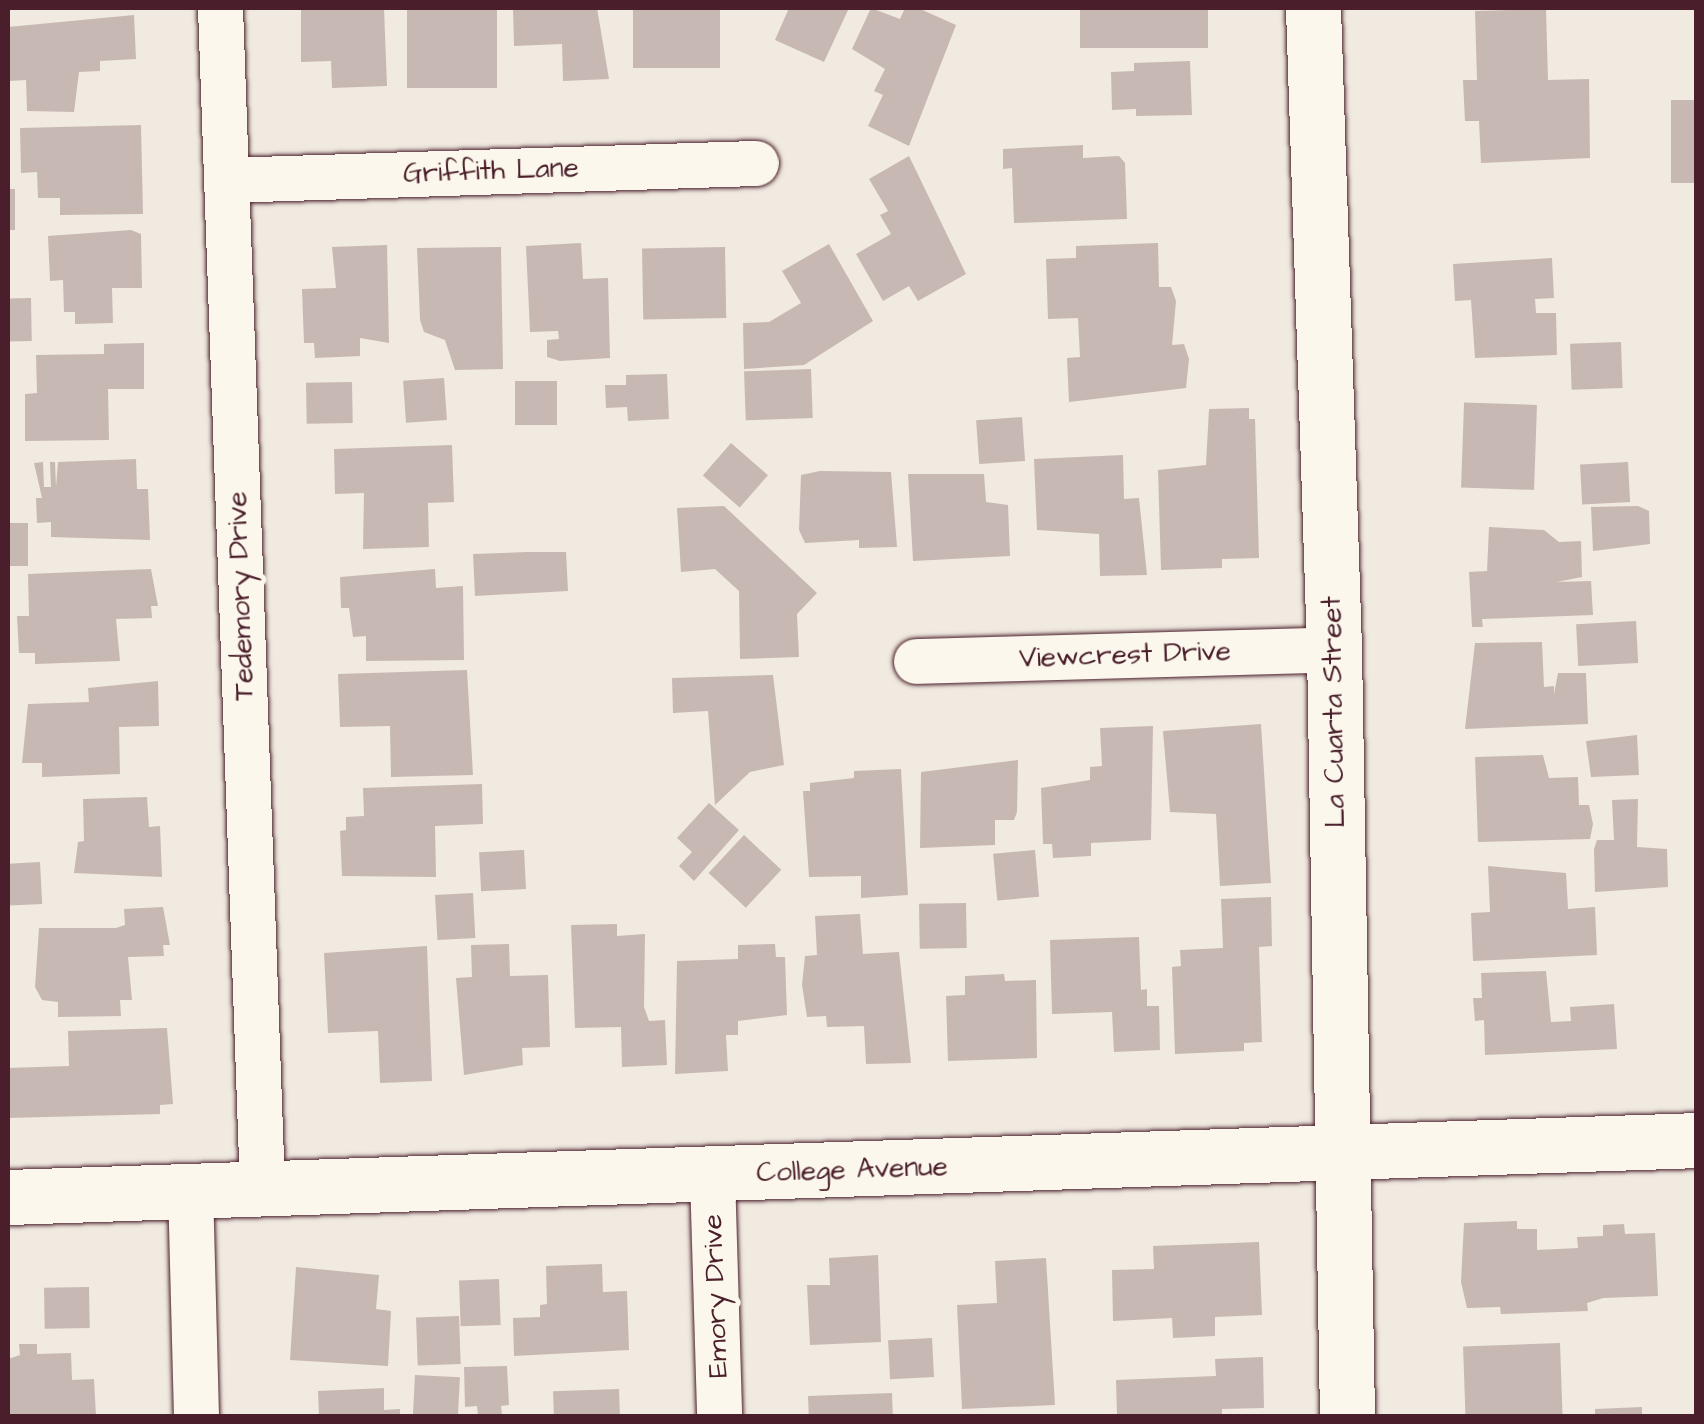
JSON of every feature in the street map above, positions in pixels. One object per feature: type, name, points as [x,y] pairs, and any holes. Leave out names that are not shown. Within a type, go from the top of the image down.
[{"type":"street","name":"Tedemory Drive","points":[[220,8],[262,1185]]},
{"type":"street","name":"La Cuarta Street","points":[[1313,8],[1334,649],[1339,1151],[1347,1416]]},
{"type":"street","name":"Griffith Lane","points":[[226,180],[756,163]]},
{"type":"street","name":"Viewcrest Drive","points":[[916,661],[1334,649]]},
{"type":"street","name":"College Avenue","points":[[8,1197],[262,1185],[712,1176],[1696,1140]]},
{"type":"street","name":"Emory Drive","points":[[712,1176],[720,1416]]},
{"type":"street","points":[[190,1188],[196,1416]]},
{"type":"building","points":[[301,8],[384,8],[387,86],[332,88],[331,61],[301,62]]},
{"type":"building","points":[[407,8],[497,8],[497,88],[407,88]]},
{"type":"building","points":[[513,8],[597,8],[609,79],[563,81],[562,44],[514,46]]},
{"type":"building","points":[[633,8],[720,8],[720,68],[633,68]]},
{"type":"building","points":[[789,8],[849,8],[824,62],[775,40]]},
{"type":"building","points":[[871,8],[900,19],[905,8],[918,8],[956,25],[909,146],[868,126],[883,95],[874,91],[885,69],[852,49]]},
{"type":"building","points":[[1080,8],[1208,8],[1208,48],[1080,48]]},
{"type":"building","points":[[1546,9],[1548,80],[1589,79],[1590,158],[1481,163],[1479,121],[1465,121],[1463,80],[1477,80],[1475,11]]},
{"type":"building","points":[[134,15],[136,59],[100,61],[100,71],[79,72],[74,112],[27,111],[26,80],[8,81],[8,27]]},
{"type":"building","points":[[1190,61],[1192,115],[1136,116],[1136,109],[1112,110],[1111,72],[1134,71],[1134,63]]},
{"type":"building","points":[[1671,100],[1696,100],[1696,183],[1671,183]]},
{"type":"building","points":[[141,125],[143,214],[60,215],[60,198],[38,198],[37,172],[21,173],[20,128]]},
{"type":"building","points":[[1083,145],[1083,158],[1119,156],[1125,163],[1127,219],[1014,223],[1012,168],[1003,169],[1003,149]]},
{"type":"building","points":[[909,156],[966,274],[918,301],[909,286],[883,301],[856,254],[891,234],[880,215],[888,211],[869,179]]},
{"type":"building","points":[[8,189],[15,189],[15,230],[8,230]]},
{"type":"building","points":[[131,230],[141,234],[142,288],[112,288],[113,323],[75,324],[75,312],[64,312],[63,280],[50,281],[48,236]]},
{"type":"building","points":[[581,243],[583,279],[608,278],[610,358],[560,361],[547,357],[547,340],[559,339],[558,331],[530,332],[526,246]]},
{"type":"building","points":[[1158,243],[1159,287],[1171,287],[1176,301],[1172,345],[1184,344],[1189,359],[1186,388],[1069,402],[1067,358],[1080,357],[1078,318],[1048,319],[1046,259],[1076,258],[1076,246]]},
{"type":"building","points":[[829,244],[873,321],[804,365],[744,369],[743,323],[769,322],[801,303],[782,271]]},
{"type":"building","points":[[387,245],[389,343],[360,338],[360,356],[315,358],[314,343],[304,343],[302,289],[336,288],[332,247]]},
{"type":"building","points":[[501,247],[503,369],[455,370],[445,340],[424,332],[420,320],[417,248]]},
{"type":"building","points":[[725,247],[726,318],[643,319],[642,248]]},
{"type":"building","points":[[1552,258],[1554,298],[1535,299],[1536,313],[1556,313],[1557,355],[1475,358],[1471,300],[1455,301],[1453,264]]},
{"type":"building","points":[[8,298],[31,298],[32,341],[9,341]]},
{"type":"building","points":[[1621,342],[1623,388],[1572,390],[1570,344]]},
{"type":"building","points":[[144,343],[144,389],[108,389],[109,440],[25,441],[25,394],[37,393],[36,355],[104,354],[104,344]]},
{"type":"building","points":[[811,369],[813,418],[746,420],[744,371]]},
{"type":"building","points":[[667,374],[669,419],[628,421],[627,407],[606,408],[605,385],[626,385],[626,375]]},
{"type":"building","points":[[444,378],[447,420],[406,423],[403,381]]},
{"type":"building","points":[[515,381],[557,381],[557,425],[515,425]]},
{"type":"building","points":[[352,382],[353,423],[307,424],[306,383]]},
{"type":"building","points":[[1464,402],[1537,405],[1534,490],[1461,487]]},
{"type":"building","points":[[1249,408],[1249,419],[1255,419],[1259,558],[1222,559],[1222,568],[1161,570],[1158,470],[1206,465],[1209,409]]},
{"type":"building","points":[[1022,417],[1025,461],[979,464],[976,420]]},
{"type":"building","points":[[731,443],[768,475],[740,508],[703,475]]},
{"type":"building","points":[[452,445],[454,502],[428,503],[429,547],[363,549],[364,493],[335,494],[334,449]]},
{"type":"building","points":[[1123,455],[1124,499],[1139,498],[1147,575],[1100,576],[1099,534],[1037,530],[1034,459]]},
{"type":"building","points":[[136,459],[137,489],[148,489],[150,540],[51,537],[51,522],[37,523],[36,498],[42,498],[34,463],[43,462],[44,487],[51,487],[50,462],[55,462],[56,487],[58,462]]},
{"type":"building","points":[[1628,462],[1630,502],[1582,504],[1580,465]]},
{"type":"building","points":[[820,471],[891,472],[897,547],[859,548],[859,540],[805,543],[799,530],[801,475]]},
{"type":"building","points":[[908,474],[984,474],[986,502],[1008,505],[1010,556],[913,561]]},
{"type":"building","points":[[724,506],[817,593],[797,614],[799,657],[740,659],[739,591],[715,569],[681,572],[677,508]]},
{"type":"building","points":[[1638,506],[1649,511],[1650,544],[1593,551],[1591,507]]},
{"type":"building","points":[[8,523],[28,523],[28,566],[8,566]]},
{"type":"building","points":[[1489,527],[1544,530],[1559,542],[1581,541],[1582,577],[1557,582],[1591,581],[1593,615],[1482,619],[1483,627],[1472,627],[1469,572],[1487,571]]},
{"type":"building","points":[[566,552],[568,591],[475,596],[473,554]]},
{"type":"building","points":[[151,569],[158,606],[151,606],[152,618],[116,619],[120,661],[35,664],[35,653],[19,653],[17,616],[29,616],[28,574]]},
{"type":"building","points":[[435,569],[436,588],[463,586],[464,660],[366,661],[366,636],[353,637],[349,608],[341,608],[340,577]]},
{"type":"building","points":[[1636,621],[1638,663],[1578,666],[1576,624]]},
{"type":"building","points":[[1542,642],[1544,687],[1554,686],[1554,694],[1558,673],[1586,673],[1588,724],[1465,729],[1475,643]]},
{"type":"building","points":[[467,670],[473,775],[391,777],[390,726],[340,727],[338,674]]},
{"type":"building","points":[[773,675],[784,765],[750,772],[715,805],[708,711],[673,713],[672,678]]},
{"type":"building","points":[[158,681],[159,726],[119,727],[120,774],[42,777],[42,763],[22,763],[28,704],[89,702],[88,688]]},
{"type":"building","points":[[1261,724],[1271,883],[1220,886],[1216,814],[1170,812],[1163,731]]},
{"type":"building","points":[[1153,726],[1151,840],[1091,843],[1091,856],[1053,858],[1052,844],[1043,844],[1041,788],[1090,780],[1090,767],[1102,766],[1100,728]]},
{"type":"building","points":[[1637,735],[1639,775],[1591,777],[1586,741]]},
{"type":"building","points":[[1543,755],[1549,778],[1578,777],[1579,805],[1589,805],[1593,824],[1590,839],[1478,842],[1475,757]]},
{"type":"building","points":[[1018,760],[1017,812],[1014,820],[995,820],[995,845],[920,848],[921,772]]},
{"type":"building","points":[[901,769],[908,895],[861,898],[861,876],[809,877],[803,791],[810,791],[810,783],[854,778],[854,771]]},
{"type":"building","points":[[482,784],[483,824],[435,826],[436,877],[342,876],[340,831],[346,830],[346,817],[364,816],[363,788]]},
{"type":"building","points":[[147,797],[149,827],[160,826],[162,877],[74,873],[78,842],[84,841],[83,799]]},
{"type":"building","points":[[1638,799],[1637,847],[1667,849],[1668,887],[1595,892],[1597,840],[1614,840],[1612,800]]},
{"type":"building","points":[[709,803],[739,830],[694,881],[679,866],[692,852],[677,838]]},
{"type":"building","points":[[744,835],[781,870],[746,908],[709,873]]},
{"type":"building","points":[[524,850],[526,889],[481,891],[479,852]]},
{"type":"building","points":[[1035,850],[1039,897],[997,900],[993,854]]},
{"type":"building","points":[[40,862],[42,904],[10,906],[8,864]]},
{"type":"building","points":[[1488,866],[1566,873],[1568,909],[1595,907],[1597,955],[1473,961],[1471,913],[1490,912]]},
{"type":"building","points":[[473,893],[475,938],[437,940],[435,895]]},
{"type":"building","points":[[1271,897],[1272,946],[1259,947],[1262,1042],[1244,1043],[1244,1051],[1175,1054],[1172,967],[1181,966],[1180,950],[1223,948],[1221,899]]},
{"type":"building","points":[[966,903],[967,948],[920,949],[919,904]]},
{"type":"building","points":[[163,907],[170,945],[163,945],[164,956],[128,957],[132,1000],[120,1000],[121,1016],[58,1017],[58,1002],[42,1000],[35,987],[39,928],[116,928],[125,925],[124,909]]},
{"type":"building","points":[[860,914],[863,954],[899,952],[911,1063],[866,1064],[864,1026],[827,1027],[826,1016],[807,1017],[802,985],[805,956],[817,955],[815,916]]},
{"type":"building","points":[[617,924],[617,936],[645,934],[644,1007],[649,1021],[665,1020],[667,1065],[622,1067],[621,1027],[575,1028],[571,925]]},
{"type":"building","points":[[1139,937],[1141,990],[1147,989],[1147,1006],[1159,1006],[1160,1050],[1114,1052],[1112,1012],[1052,1014],[1050,940]]},
{"type":"building","points":[[509,944],[510,976],[548,975],[550,1047],[522,1048],[523,1065],[464,1075],[456,978],[472,977],[471,945]]},
{"type":"building","points":[[775,944],[776,957],[785,957],[787,1015],[738,1021],[738,1035],[726,1035],[728,1071],[675,1074],[677,961],[738,959],[738,945]]},
{"type":"building","points":[[427,946],[432,1081],[380,1083],[378,1031],[328,1033],[324,953]]},
{"type":"building","points":[[1546,971],[1551,1022],[1571,1021],[1570,1007],[1614,1004],[1617,1049],[1485,1055],[1484,1020],[1475,1021],[1473,998],[1482,998],[1481,973]]},
{"type":"building","points":[[1004,974],[1005,981],[1036,980],[1037,1058],[948,1061],[946,996],[965,995],[965,976]]},
{"type":"building","points":[[167,1028],[173,1104],[160,1105],[160,1114],[8,1118],[8,1068],[69,1066],[68,1031]]},
{"type":"building","points":[[1517,1221],[1517,1229],[1537,1229],[1537,1250],[1578,1248],[1577,1237],[1603,1236],[1603,1225],[1624,1224],[1625,1234],[1655,1233],[1658,1296],[1603,1298],[1587,1303],[1588,1311],[1501,1314],[1500,1307],[1467,1308],[1461,1282],[1464,1223]]},
{"type":"building","points":[[1259,1242],[1262,1315],[1215,1317],[1215,1336],[1173,1338],[1172,1318],[1113,1321],[1112,1270],[1154,1269],[1153,1246]]},
{"type":"building","points":[[878,1255],[881,1342],[810,1345],[807,1285],[830,1285],[829,1258]]},
{"type":"building","points":[[1046,1258],[1055,1405],[962,1409],[957,1305],[997,1303],[995,1261]]},
{"type":"building","points":[[602,1264],[603,1292],[627,1291],[629,1350],[514,1356],[513,1318],[540,1317],[540,1305],[547,1304],[546,1266]]},
{"type":"building","points":[[296,1267],[379,1275],[376,1309],[391,1311],[388,1366],[290,1360]]},
{"type":"building","points":[[499,1279],[501,1325],[461,1326],[459,1280]]},
{"type":"building","points":[[89,1287],[90,1328],[45,1329],[44,1288]]},
{"type":"building","points":[[459,1316],[461,1364],[418,1365],[416,1318]]},
{"type":"building","points":[[932,1338],[934,1377],[890,1379],[888,1340]]},
{"type":"building","points":[[1560,1343],[1563,1416],[1465,1416],[1463,1346]]},
{"type":"building","points":[[19,1344],[37,1344],[37,1354],[71,1353],[72,1380],[94,1379],[96,1416],[8,1416],[8,1359],[20,1355]]},
{"type":"building","points":[[1263,1357],[1264,1408],[1222,1409],[1222,1416],[1117,1416],[1116,1380],[1216,1376],[1215,1359]]},
{"type":"building","points":[[507,1366],[509,1405],[501,1406],[502,1416],[478,1416],[477,1406],[465,1407],[464,1367]]},
{"type":"building","points":[[415,1375],[460,1377],[458,1416],[413,1414]]},
{"type":"building","points":[[384,1388],[384,1410],[400,1409],[400,1416],[319,1416],[318,1391]]},
{"type":"building","points":[[619,1389],[620,1416],[554,1416],[553,1391]]},
{"type":"building","points":[[892,1393],[893,1416],[809,1416],[808,1396]]},
{"type":"building","points":[[1642,1407],[1642,1416],[1595,1416],[1595,1409]]}]
